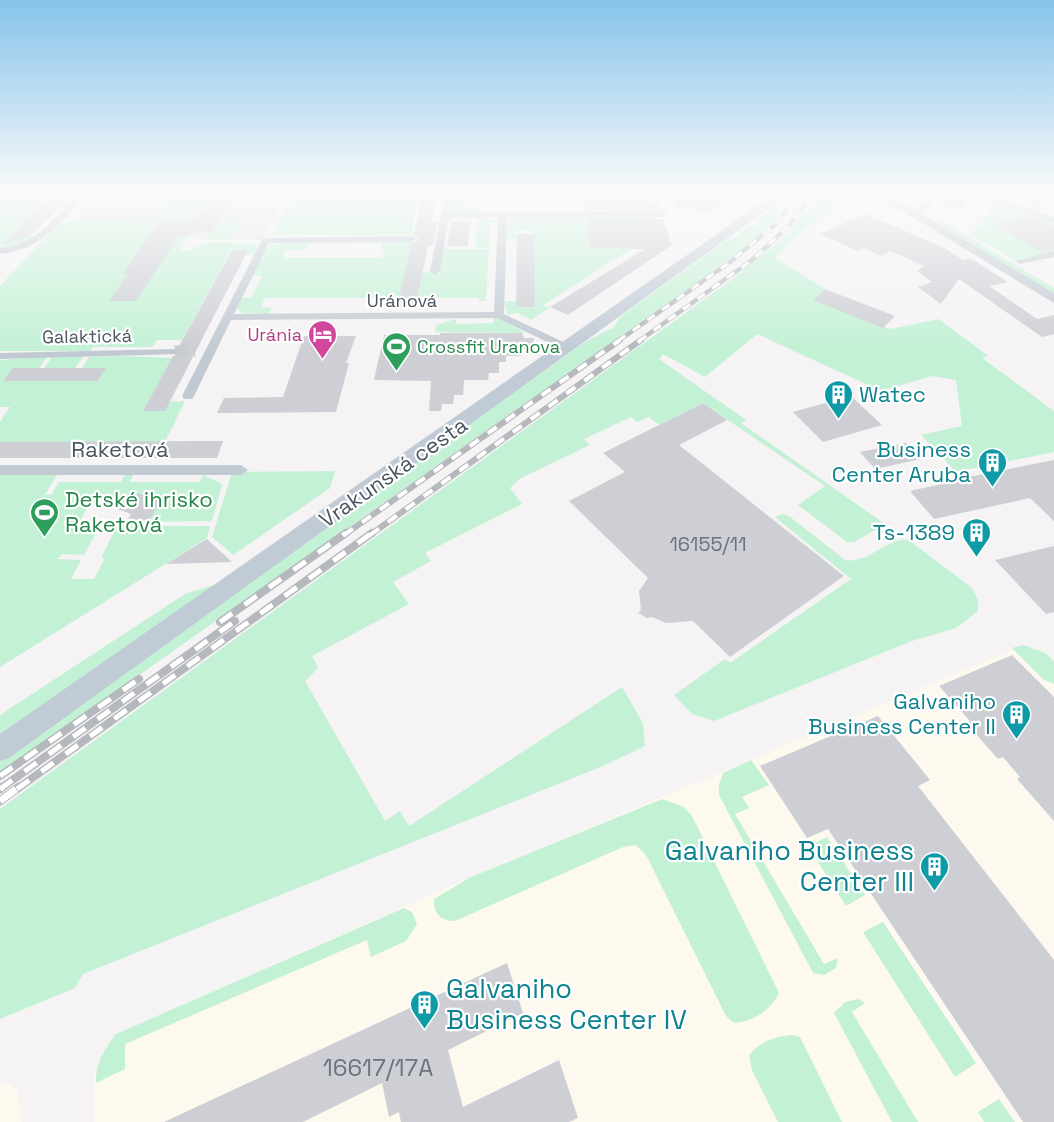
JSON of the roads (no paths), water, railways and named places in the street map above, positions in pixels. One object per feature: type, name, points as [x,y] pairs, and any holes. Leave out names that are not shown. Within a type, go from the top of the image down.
[{"type":"main road","name":"Vrakunská cesta","points":[[0,749],[711,245]]},
{"type":"street","points":[[0,251],[21,249],[29,245]]},
{"type":"street","points":[[188,396],[263,245]]},
{"type":"street","points":[[435,271],[440,245]]},
{"type":"street","points":[[499,315],[502,245]]},
{"type":"street","points":[[966,245],[1054,299]]},
{"type":"street","points":[[1020,261],[1054,254]]},
{"type":"street","name":"Uránová","points":[[228,317],[499,315],[568,348]]},
{"type":"street","points":[[195,351],[210,351]]},
{"type":"street","name":"Galaktická","points":[[0,356],[175,352]]},
{"type":"street","name":"Raketová","points":[[0,470],[241,470]]},
{"type":"tunnel","points":[[175,352],[195,351]]},
{"type":"railway","points":[[618,341],[750,245]]},
{"type":"railway","points":[[639,341],[752,260],[768,245]]},
{"type":"railway","points":[[344,535],[620,340]]},
{"type":"railway","points":[[370,535],[641,340]]},
{"type":"railway","points":[[220,622],[346,533]]},
{"type":"railway","points":[[17,789],[372,533]]},
{"type":"railway","points":[[2,787],[0,789],[235,621]]},
{"type":"railway","points":[[0,776],[139,679]]},
{"type":"railway","points":[[0,801],[19,787]]},
{"type":"place","name":"Uránia","points":[[323,360]]},
{"type":"place","name":"Crossfit Uranova","points":[[396,372]]},
{"type":"place","name":"Watec","points":[[838,420]]},
{"type":"place","name":"Business Center Aruba","points":[[992,488]]},
{"type":"place","name":"Detské ihrisko Raketová","points":[[44,538]]},
{"type":"place","name":"Ts-1389","points":[[976,558]]},
{"type":"place","name":"Galvaniho Business Center II","points":[[1017,740]]},
{"type":"place","name":"Galvaniho Business Center III","points":[[935,892]]},
{"type":"place","name":"Galvaniho Business Center IV","points":[[425,1030]]}]
